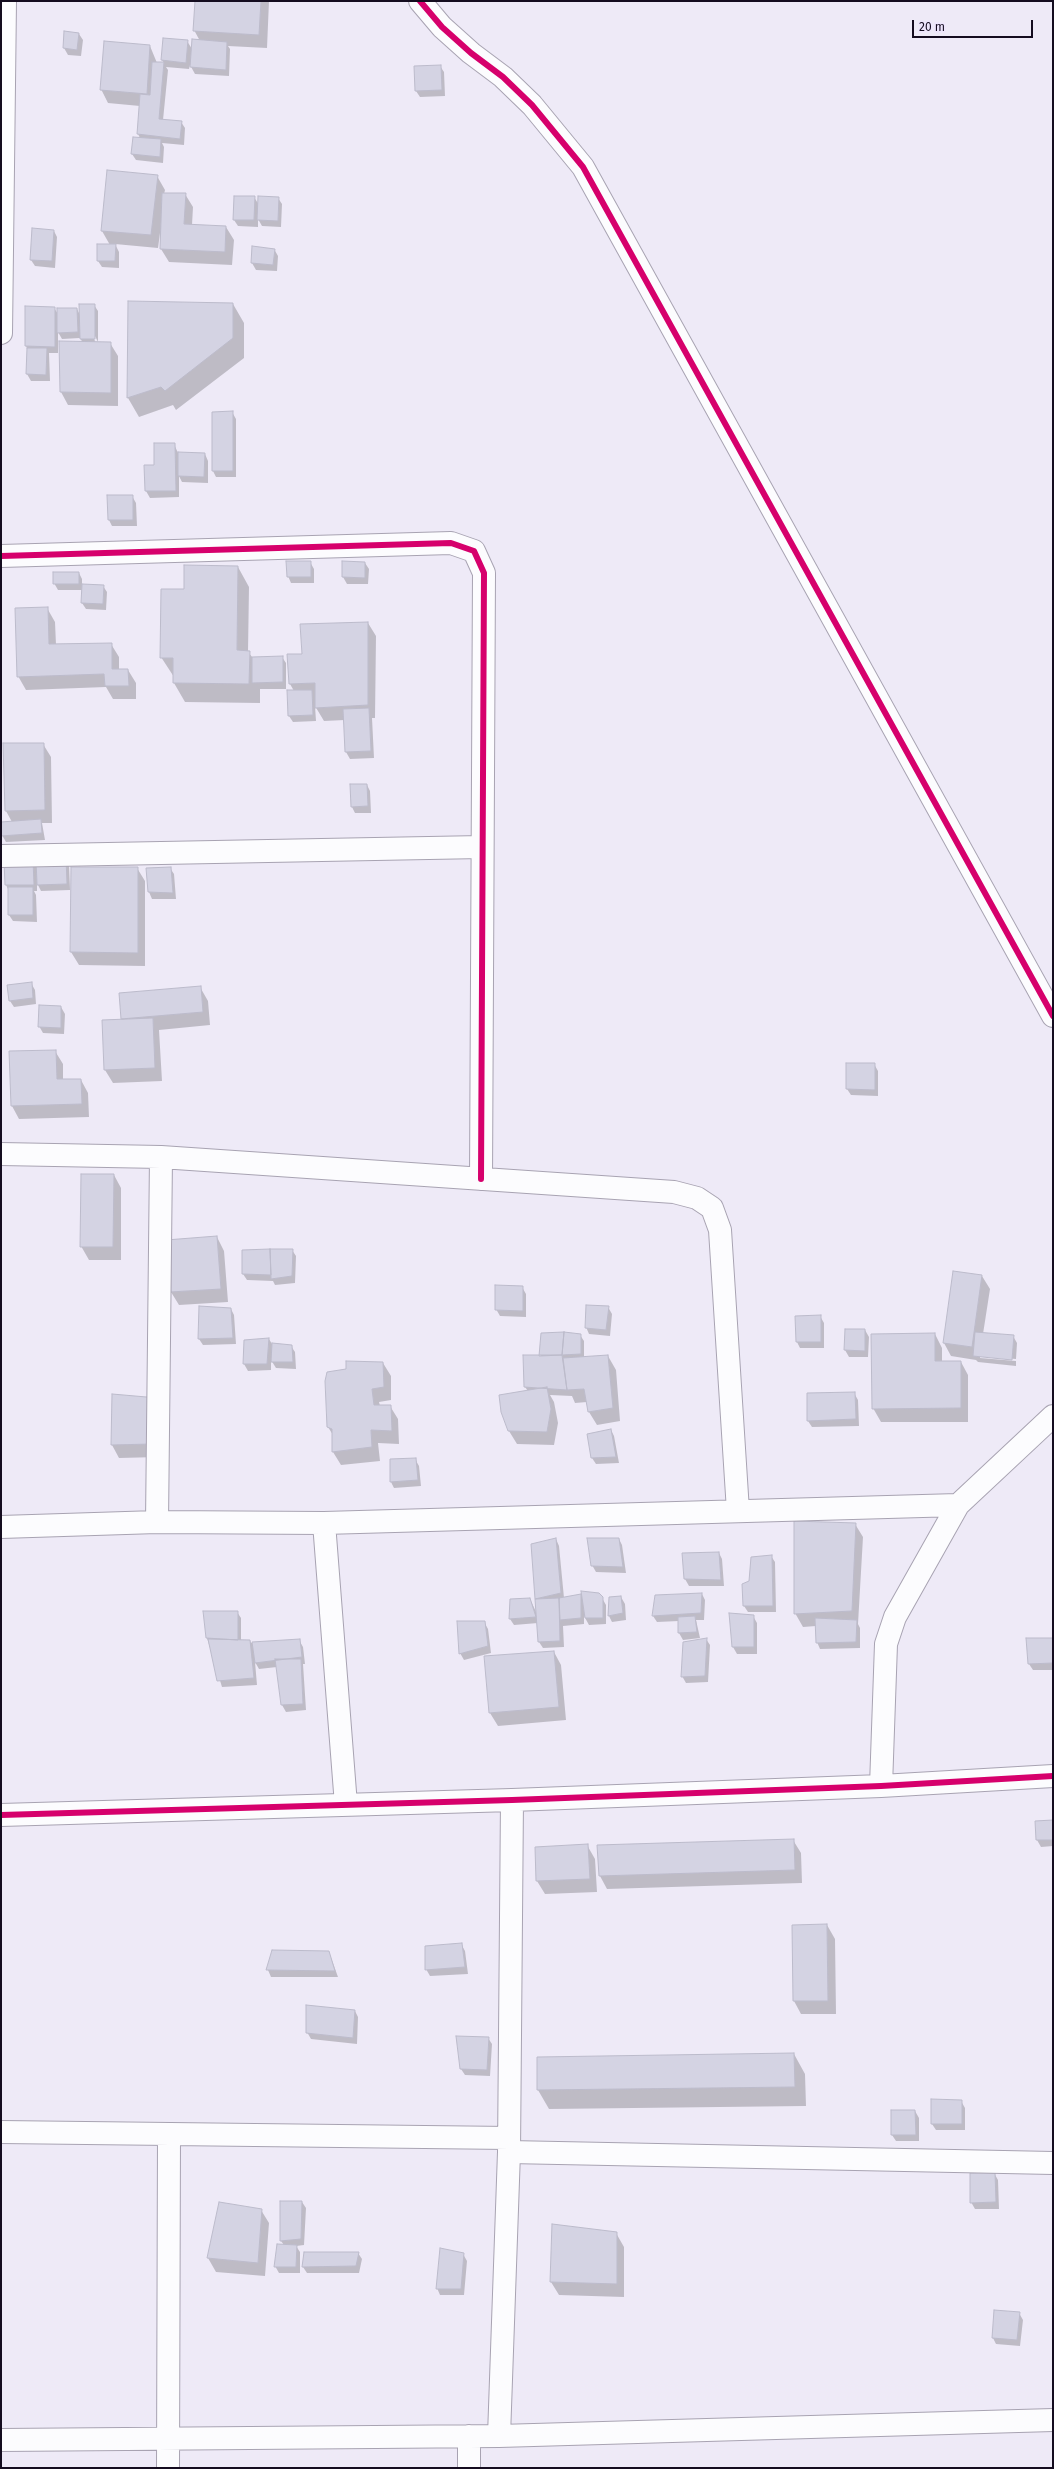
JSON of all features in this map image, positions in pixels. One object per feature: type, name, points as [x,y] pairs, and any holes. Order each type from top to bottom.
[{"type":"street","points":[[420,1],[442,27],[471,53],[503,77],[532,105],[583,167],[1053,1016]]},
{"type":"street","points":[[1,333],[3,3]]},
{"type":"street","points":[[1,556],[451,543],[474,551],[484,573],[481,1179]]},
{"type":"street","points":[[1,856],[482,848]]},
{"type":"street","points":[[1,1154],[161,1157],[674,1192],[697,1198],[712,1208],[720,1230],[738,1511]]},
{"type":"street","points":[[157,1522],[161,1157]]},
{"type":"street","points":[[881,1786],[886,1644],[890,1629],[958,1505],[1053,1416]]},
{"type":"street","points":[[1,1527],[157,1522],[324,1523],[958,1505]]},
{"type":"street","points":[[324,1523],[346,1805]]},
{"type":"street","points":[[1,1815],[512,1800],[881,1786],[1053,1776]]},
{"type":"street","points":[[499,2436],[509,2145],[512,1800]]},
{"type":"street","points":[[1,2132],[170,2134],[1053,2163]]},
{"type":"street","points":[[168,2468],[170,2134]]},
{"type":"street","points":[[1,2440],[499,2436],[1053,2420]]},
{"type":"street","points":[[469,2436],[469,2468]]},
{"type":"building","points":[[195,1],[261,1],[259,35],[193,31]]},
{"type":"building","points":[[64,31],[79,33],[77,50],[63,48]]},
{"type":"building","points":[[163,38],[188,40],[186,63],[161,60]]},
{"type":"building","points":[[192,39],[227,42],[226,70],[190,67]]},
{"type":"building","points":[[104,41],[150,45],[147,94],[100,90]]},
{"type":"building","points":[[152,62],[164,62],[159,119],[182,121],[180,139],[137,134],[140,94],[150,95]]},
{"type":"building","points":[[441,65],[442,90],[415,91],[414,66]]},
{"type":"building","points":[[133,137],[161,139],[160,157],[131,154]]},
{"type":"building","points":[[107,170],[158,175],[151,235],[101,231]]},
{"type":"building","points":[[162,193],[186,193],[184,224],[226,226],[225,252],[160,249]]},
{"type":"building","points":[[234,196],[255,196],[254,220],[233,220]]},
{"type":"building","points":[[258,196],[279,197],[278,221],[257,220]]},
{"type":"building","points":[[32,228],[54,230],[52,261],[30,260]]},
{"type":"building","points":[[97,244],[116,244],[115,261],[97,261]]},
{"type":"building","points":[[252,246],[275,249],[273,265],[251,263]]},
{"type":"building","points":[[128,301],[233,303],[233,338],[165,391],[161,387],[127,398]]},
{"type":"building","points":[[79,304],[95,304],[95,339],[80,339]]},
{"type":"building","points":[[25,306],[55,307],[55,347],[25,346]]},
{"type":"building","points":[[57,308],[77,308],[78,332],[57,333]]},
{"type":"building","points":[[59,341],[111,342],[111,393],[60,392]]},
{"type":"building","points":[[27,348],[47,348],[46,375],[26,374]]},
{"type":"building","points":[[233,411],[233,471],[212,471],[212,412]]},
{"type":"building","points":[[154,443],[175,443],[176,491],[145,491],[144,465],[154,465]]},
{"type":"building","points":[[178,452],[205,453],[204,477],[178,476]]},
{"type":"building","points":[[107,495],[133,495],[133,520],[108,520]]},
{"type":"building","points":[[286,561],[311,561],[311,577],[287,577]]},
{"type":"building","points":[[342,561],[365,562],[365,578],[342,577]]},
{"type":"building","points":[[184,565],[238,566],[237,650],[250,651],[249,684],[173,683],[173,658],[160,658],[161,589],[184,589]]},
{"type":"building","points":[[53,572],[79,572],[79,584],[53,584]]},
{"type":"building","points":[[82,584],[104,585],[103,604],[81,603]]},
{"type":"building","points":[[48,607],[49,644],[112,643],[112,669],[128,669],[129,686],[105,686],[104,674],[17,677],[15,608]]},
{"type":"building","points":[[368,622],[368,705],[315,708],[315,683],[289,684],[287,654],[302,654],[300,624]]},
{"type":"building","points":[[283,656],[283,682],[252,683],[252,657]]},
{"type":"building","points":[[287,690],[312,690],[313,715],[288,716]]},
{"type":"building","points":[[369,708],[371,751],[345,752],[343,709]]},
{"type":"building","points":[[3,743],[44,743],[45,810],[5,811]]},
{"type":"building","points":[[350,784],[367,784],[368,806],[351,807]]},
{"type":"building","points":[[41,819],[42,833],[1,836],[1,822]]},
{"type":"building","points":[[66,857],[67,884],[37,885],[36,858]]},
{"type":"building","points":[[33,859],[34,885],[5,885],[4,861]]},
{"type":"building","points":[[71,867],[138,867],[138,953],[70,952]]},
{"type":"building","points":[[171,867],[173,893],[148,892],[146,868]]},
{"type":"building","points":[[8,887],[33,887],[33,915],[8,915]]},
{"type":"building","points":[[32,982],[33,998],[9,1001],[7,985]]},
{"type":"building","points":[[201,986],[203,1012],[121,1019],[119,993]]},
{"type":"building","points":[[39,1005],[61,1006],[61,1028],[38,1027]]},
{"type":"building","points":[[153,1018],[155,1068],[104,1070],[102,1020]]},
{"type":"building","points":[[56,1050],[57,1079],[81,1079],[82,1104],[11,1106],[9,1051]]},
{"type":"building","points":[[846,1063],[875,1063],[875,1090],[846,1089]]},
{"type":"building","points":[[81,1174],[114,1174],[113,1247],[80,1247]]},
{"type":"building","points":[[217,1236],[221,1289],[170,1292],[166,1240]]},
{"type":"building","points":[[270,1249],[293,1249],[292,1276],[271,1279]]},
{"type":"building","points":[[270,1249],[271,1275],[242,1274],[242,1250]]},
{"type":"building","points":[[953,1271],[982,1275],[972,1347],[943,1343]]},
{"type":"building","points":[[495,1285],[523,1286],[523,1311],[495,1310]]},
{"type":"building","points":[[586,1305],[609,1306],[606,1330],[585,1328]]},
{"type":"building","points":[[199,1306],[231,1308],[233,1338],[198,1339]]},
{"type":"building","points":[[821,1315],[821,1342],[796,1342],[795,1316]]},
{"type":"building","points":[[845,1329],[865,1329],[865,1351],[844,1350]]},
{"type":"building","points":[[564,1332],[562,1355],[539,1356],[541,1333]]},
{"type":"building","points":[[564,1332],[581,1334],[581,1354],[562,1355]]},
{"type":"building","points":[[975,1332],[1014,1335],[1012,1360],[973,1356]]},
{"type":"building","points":[[935,1333],[935,1361],[961,1361],[961,1408],[872,1409],[871,1334]]},
{"type":"building","points":[[269,1338],[267,1364],[243,1364],[244,1340]]},
{"type":"building","points":[[272,1343],[292,1345],[293,1362],[271,1362]]},
{"type":"building","points":[[523,1355],[562,1355],[567,1390],[524,1387]]},
{"type":"building","points":[[608,1355],[613,1408],[588,1412],[584,1389],[567,1390],[563,1358]]},
{"type":"building","points":[[346,1361],[383,1362],[384,1387],[372,1389],[374,1405],[391,1405],[392,1431],[371,1430],[372,1447],[332,1452],[332,1429],[327,1427],[325,1381],[327,1372],[346,1369]]},
{"type":"building","points":[[547,1387],[551,1409],[547,1432],[508,1431],[501,1412],[499,1395]]},
{"type":"building","points":[[855,1392],[856,1419],[807,1421],[807,1393]]},
{"type":"building","points":[[112,1394],[158,1398],[152,1444],[111,1445]]},
{"type":"building","points":[[611,1429],[616,1457],[591,1458],[587,1434]]},
{"type":"building","points":[[416,1458],[418,1480],[390,1482],[390,1459]]},
{"type":"building","points":[[794,1521],[856,1523],[852,1611],[794,1614]]},
{"type":"building","points":[[556,1538],[561,1593],[535,1599],[531,1544]]},
{"type":"building","points":[[587,1538],[619,1538],[623,1567],[591,1566]]},
{"type":"building","points":[[719,1552],[721,1580],[684,1579],[682,1553]]},
{"type":"building","points":[[772,1555],[773,1606],[743,1606],[742,1584],[749,1581],[751,1557]]},
{"type":"building","points":[[581,1591],[599,1593],[603,1597],[603,1618],[585,1618]]},
{"type":"building","points":[[702,1593],[701,1613],[652,1616],[655,1595]]},
{"type":"building","points":[[581,1594],[581,1618],[560,1620],[559,1598]]},
{"type":"building","points":[[621,1596],[623,1613],[608,1616],[609,1597]]},
{"type":"building","points":[[530,1598],[536,1617],[509,1619],[510,1599]]},
{"type":"building","points":[[559,1598],[560,1641],[538,1642],[535,1599]]},
{"type":"building","points":[[203,1611],[238,1611],[238,1640],[206,1638]]},
{"type":"building","points":[[729,1613],[754,1615],[754,1647],[732,1647]]},
{"type":"building","points":[[695,1616],[697,1632],[678,1633],[678,1617]]},
{"type":"building","points":[[815,1618],[857,1620],[856,1642],[816,1643]]},
{"type":"building","points":[[457,1621],[485,1621],[488,1646],[459,1654]]},
{"type":"building","points":[[707,1638],[705,1676],[681,1677],[683,1642]]},
{"type":"building","points":[[1026,1638],[1053,1638],[1053,1663],[1028,1664]]},
{"type":"building","points":[[208,1639],[250,1640],[254,1678],[217,1681]]},
{"type":"building","points":[[300,1639],[302,1657],[255,1663],[252,1642]]},
{"type":"building","points":[[554,1651],[559,1707],[489,1713],[484,1656]]},
{"type":"building","points":[[275,1659],[301,1659],[303,1704],[281,1705]]},
{"type":"building","points":[[1053,1820],[1053,1840],[1036,1840],[1035,1821]]},
{"type":"building","points":[[794,1839],[795,1870],[599,1876],[597,1845]]},
{"type":"building","points":[[588,1844],[590,1879],[536,1881],[535,1847]]},
{"type":"building","points":[[827,1924],[828,2001],[793,2001],[792,1925]]},
{"type":"building","points":[[462,1943],[465,1967],[425,1970],[425,1946]]},
{"type":"building","points":[[272,1950],[329,1951],[335,1971],[266,1970]]},
{"type":"building","points":[[306,2005],[355,2010],[353,2038],[306,2033]]},
{"type":"building","points":[[456,2036],[489,2037],[487,2070],[460,2069]]},
{"type":"building","points":[[794,2053],[795,2087],[537,2090],[537,2057]]},
{"type":"building","points":[[931,2099],[962,2100],[962,2124],[931,2124]]},
{"type":"building","points":[[891,2110],[915,2110],[916,2135],[891,2135]]},
{"type":"building","points":[[995,2172],[996,2202],[970,2203],[970,2173]]},
{"type":"building","points":[[280,2201],[302,2201],[301,2239],[280,2241]]},
{"type":"building","points":[[219,2202],[262,2209],[258,2263],[207,2258]]},
{"type":"building","points":[[552,2224],[617,2232],[617,2284],[550,2282]]},
{"type":"building","points":[[277,2244],[297,2245],[296,2267],[274,2267]]},
{"type":"building","points":[[440,2248],[464,2253],[461,2289],[436,2289]]},
{"type":"building","points":[[304,2252],[359,2252],[356,2266],[302,2267]]},
{"type":"building","points":[[994,2310],[1020,2312],[1017,2340],[992,2338]]},
{"type":"cycle path","points":[[420,1],[442,27],[471,53],[503,77],[532,105],[583,167],[1053,1016]]},
{"type":"cycle path","points":[[1,556],[451,543],[474,551],[484,573],[481,1179]]},
{"type":"cycle path","points":[[1,1815],[512,1800],[881,1786],[1053,1776]]}]
